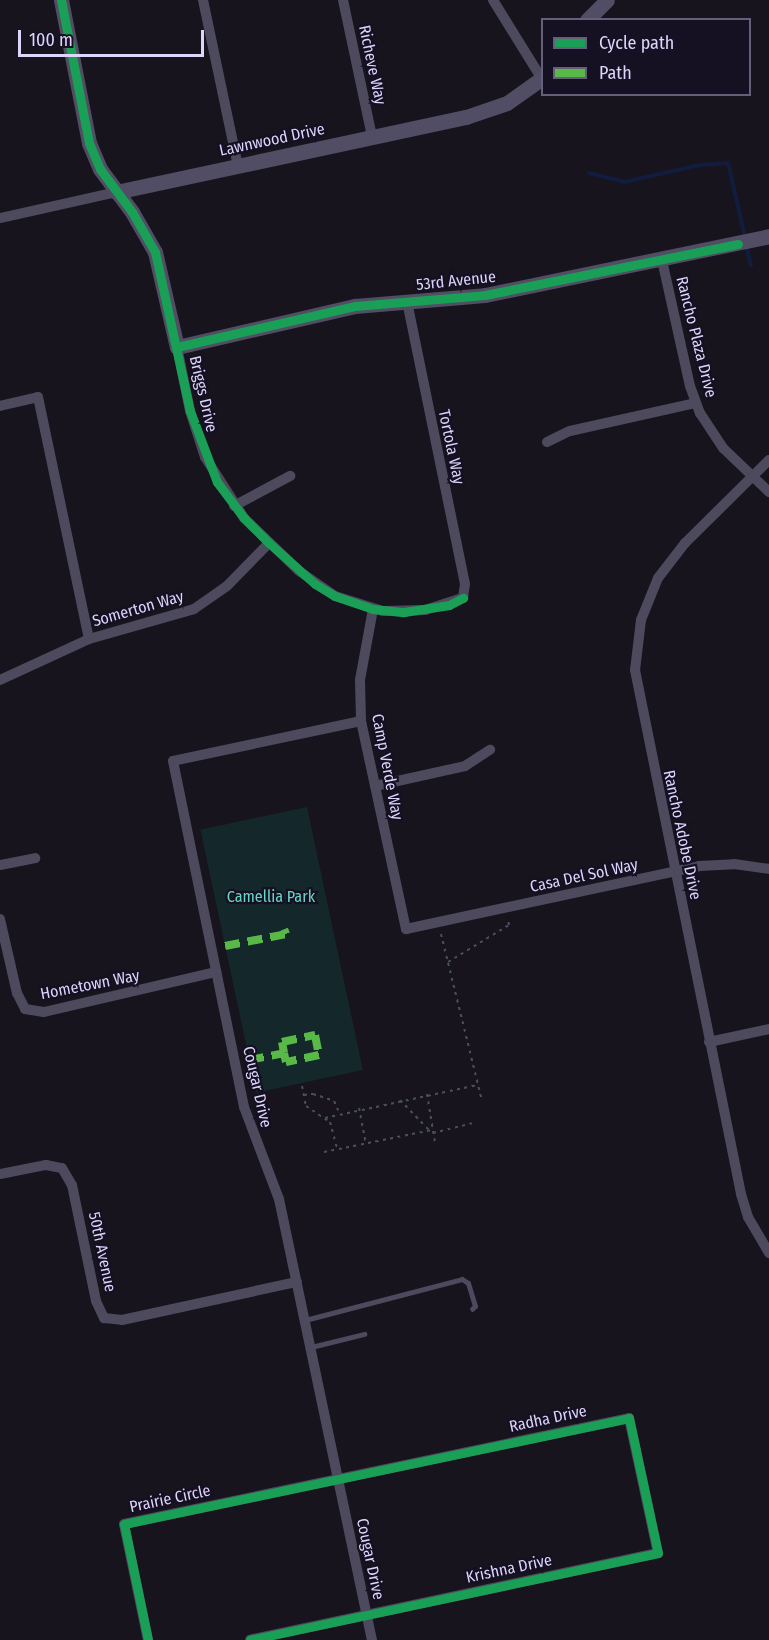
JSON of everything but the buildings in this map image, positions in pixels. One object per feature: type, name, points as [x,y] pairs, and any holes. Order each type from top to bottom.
[{"type":"street","name":"Briggs Drive","points":[[61,0],[84,129],[97,163],[132,212],[155,252],[197,438],[218,483],[234,506],[269,543],[315,584],[335,596],[373,609],[425,610],[463,598]]},
{"type":"street","points":[[203,0],[238,166]]},
{"type":"street","name":"Richeve Way","points":[[343,0],[372,136]]},
{"type":"street","points":[[493,0],[541,76]]},
{"type":"street","points":[[589,18],[607,0]]},
{"type":"street","name":"Lawnwood Drive","points":[[0,218],[480,114],[519,96],[541,79]]},
{"type":"street","name":"53rd Avenue","points":[[177,347],[354,306],[485,295],[769,236]]},
{"type":"street","name":"Rancho Plaza Drive","points":[[662,260],[695,403],[716,440],[769,492]]},
{"type":"street","name":"Tortola Way","points":[[407,302],[465,584],[463,598]]},
{"type":"street","points":[[0,406],[38,397],[89,639]]},
{"type":"street","points":[[547,442],[570,430],[695,403]]},
{"type":"street","name":"Rancho Adobe Drive","points":[[769,460],[750,474],[672,557],[647,601],[636,644],[637,694],[741,1194],[748,1217],[769,1253]]},
{"type":"street","points":[[234,506],[290,476]]},
{"type":"street","name":"Somerton Way","points":[[0,680],[89,639],[194,609],[227,586],[269,543]]},
{"type":"street","name":"Camp Verde Way","points":[[373,609],[360,680],[362,721],[406,929]]},
{"type":"street","name":"Cougar Drive","points":[[362,721],[173,761],[248,1121],[279,1199],[372,1640]]},
{"type":"street","points":[[375,786],[465,766],[490,750]]},
{"type":"street","points":[[0,865],[35,858]]},
{"type":"street","name":"Casa Del Sol Way","points":[[406,929],[714,864],[769,869]]},
{"type":"street","name":"Hometown Way","points":[[0,919],[17,993],[25,1009],[44,1012],[216,972]]},
{"type":"street","points":[[709,1042],[769,1029]]},
{"type":"street","name":"50th Avenue","points":[[0,1174],[46,1165],[62,1168],[72,1185],[96,1301],[104,1318],[122,1320],[297,1282]]},
{"type":"street","name":"Radha Drive","points":[[338,1479],[629,1418],[658,1553]]},
{"type":"street","name":"Prairie Circle","points":[[148,1640],[124,1524],[338,1479]]},
{"type":"street","name":"Krishna Drive","points":[[367,1615],[658,1553]]},
{"type":"street","points":[[250,1640],[367,1615]]},
{"type":"lane","points":[[305,1320],[462,1279],[468,1283],[475,1306],[472,1309]]},
{"type":"lane","points":[[311,1347],[364,1334]]},
{"type":"path","points":[[448,962],[509,925],[508,919]]},
{"type":"path","points":[[441,934],[481,1097]]},
{"type":"path","points":[[326,1118],[339,1112],[478,1084]]},
{"type":"path","points":[[302,1086],[306,1106],[326,1118],[337,1149]]},
{"type":"path","points":[[303,1096],[313,1094],[334,1101],[339,1112]]},
{"type":"path","points":[[427,1094],[431,1131],[435,1143]]},
{"type":"path","points":[[400,1100],[431,1131]]},
{"type":"path","points":[[359,1108],[366,1143]]},
{"type":"path","points":[[324,1152],[477,1122]]},
{"type":"green space","name":"Camellia Park","points":[[307,807],[363,1070],[256,1093],[200,830]]},
{"type":"waterway","points":[[589,173],[624,182],[700,165],[728,163],[745,237]]},
{"type":"waterway","points":[[746,244],[751,265]]},
{"type":"marked path","points":[[225,946],[286,934],[284,929]]},
{"type":"marked path","points":[[249,1060],[284,1053],[282,1042],[315,1035],[319,1055],[286,1062],[284,1053]]},
{"type":"cycle path","points":[[61,0],[89,143],[100,169],[132,212],[155,252],[190,411],[217,482],[244,518],[269,543],[315,584],[335,596],[373,609],[404,612],[449,605],[463,598]]},
{"type":"cycle path","points":[[177,347],[355,306],[485,295],[738,244]]},
{"type":"cycle path","points":[[148,1640],[124,1524],[629,1418],[658,1553],[250,1640]]}]
